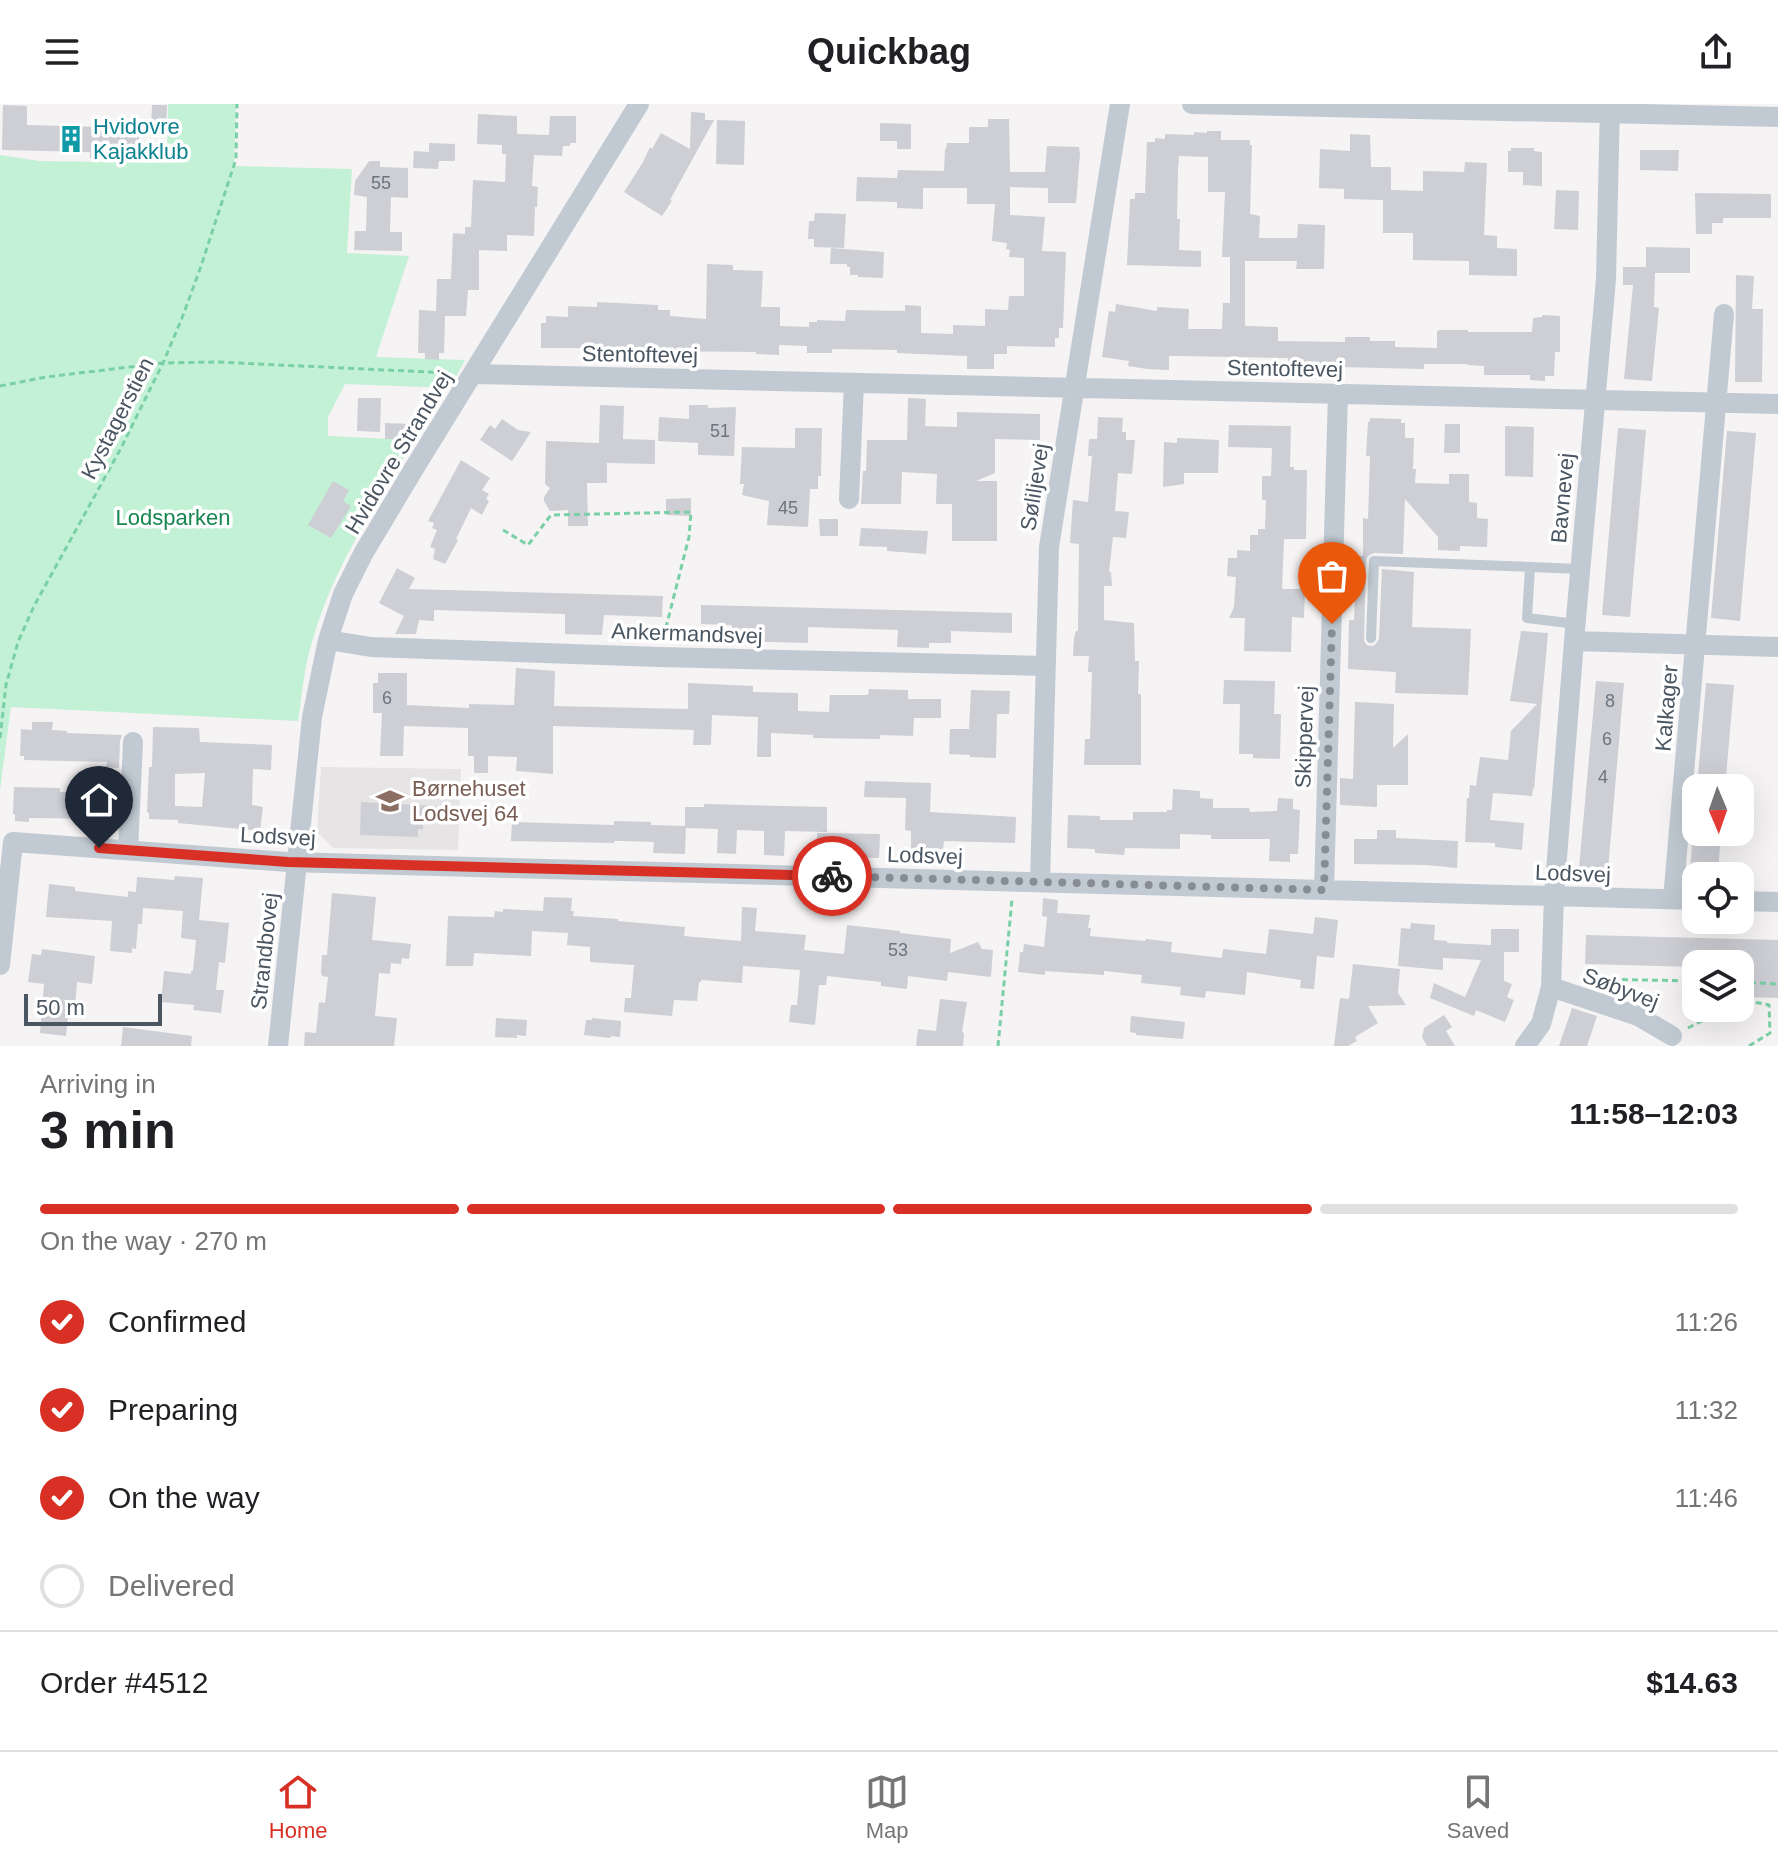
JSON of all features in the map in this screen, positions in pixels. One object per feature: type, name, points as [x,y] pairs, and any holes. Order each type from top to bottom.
[{"type":"street","name":"Hvidovre Strandvej","points":[[298,862],[312,717],[328,640],[343,594],[415,467],[639,104]]},
{"type":"street","name":"Søliljevej","points":[[1040,882],[1049,547],[1120,104]]},
{"type":"street","points":[[1192,104],[1610,109],[1778,117]]},
{"type":"street","name":"Bavnevej","points":[[1554,896],[1606,279],[1610,109]]},
{"type":"street","points":[[1716,403],[1724,314]]},
{"type":"street","name":"Stentoftevej","points":[[473,374],[1778,404]]},
{"type":"street","points":[[849,499],[854,383]]},
{"type":"street","name":"Skippervej","points":[[1324,890],[1338,393]]},
{"type":"street","name":"Kalkager","points":[[1673,899],[1716,403]]},
{"type":"street","name":"Kalkager","points":[[1575,633],[1695,644],[1778,647]]},
{"type":"street","name":"Ankermandsvej","points":[[328,640],[371,647],[1046,666]]},
{"type":"street","points":[[128,850],[133,742]]},
{"type":"street","name":"Lodsvej","points":[[0,965],[13,842],[298,862],[1682,899]]},
{"type":"street","name":"Strandbovej","points":[[278,1046],[298,862]]},
{"type":"street","name":"Søbyvej","points":[[1525,1046],[1541,1024],[1551,987],[1554,896]]},
{"type":"street","points":[[1754,901],[1778,902]]},
{"type":"street","name":"Søbyvej","points":[[1551,987],[1638,1016],[1672,1036]]},
{"type":"lane","points":[[1371,638],[1374,561],[1580,569]]},
{"type":"lane","points":[[1530,567],[1527,618],[1575,633]]},
{"type":"path","name":"Kystagerstien","points":[[0,738],[2,706],[11,663],[34,606],[120,450],[163,363],[200,269],[236,159],[237,104]]},
{"type":"path","points":[[0,386],[46,377],[163,363],[217,362],[473,374]]},
{"type":"path","points":[[503,530],[528,545],[551,515],[691,512],[689,537],[659,657]]},
{"type":"path","points":[[998,1046],[1014,881]]},
{"type":"path","points":[[1588,979],[1682,981]]},
{"type":"path","points":[[1754,983],[1778,984]]},
{"type":"path","points":[[1749,1046],[1770,1033],[1769,1005],[1754,1003]]},
{"type":"path","points":[[1672,1036],[1700,1022]]},
{"type":"shaded area","name":"Børnehuset Lodsvej 64","points":[[321,767],[461,769],[458,850],[333,848],[317,832]]},
{"type":"green space","name":"Lodsparken","points":[[168,104],[236,104],[234,166],[352,169],[347,253],[409,256],[376,357],[465,360],[450,388],[345,384],[328,417],[328,436],[414,440],[356,538],[331,589],[309,652],[298,721],[11,707],[0,790],[0,155],[39,161],[167,163]]},
{"type":"building","name":"Hvidovre Kajakklub","points":[[3,105],[27,106],[27,125],[139,128],[139,153],[113,152],[112,159],[90,158],[90,152],[2,150]]},
{"type":"building","points":[[152,105],[167,105],[166,129],[151,128]]},
{"type":"building","points":[[691,112],[705,113],[705,120],[714,120],[662,216],[624,192],[661,133],[690,149]]},
{"type":"building","points":[[478,114],[517,116],[517,134],[549,135],[550,116],[576,116],[576,143],[563,146],[562,156],[534,155],[532,186],[538,187],[534,236],[507,235],[507,251],[479,250],[479,290],[468,290],[466,316],[445,316],[444,353],[439,353],[439,360],[425,359],[425,353],[418,353],[419,310],[436,311],[437,279],[451,279],[453,233],[465,234],[465,227],[471,227],[473,180],[505,182],[506,154],[502,154],[502,145],[477,144]]},
{"type":"building","points":[[988,119],[1009,119],[1010,172],[1045,172],[1047,146],[1079,147],[1076,203],[1048,203],[1048,188],[1010,187],[1010,215],[1045,217],[1042,251],[1066,252],[1063,328],[1059,328],[1055,347],[1007,346],[1007,354],[994,354],[994,369],[967,369],[967,356],[897,353],[897,350],[832,349],[832,353],[807,353],[807,346],[779,345],[779,355],[652,351],[652,348],[541,348],[541,323],[546,323],[546,316],[568,317],[568,306],[597,307],[597,302],[658,305],[658,310],[670,310],[670,316],[706,319],[707,264],[733,265],[733,270],[763,271],[761,307],[780,307],[780,326],[809,327],[809,322],[817,320],[845,321],[846,310],[905,311],[905,305],[921,306],[921,333],[953,334],[953,325],[985,326],[985,309],[1008,310],[1009,296],[1024,296],[1024,258],[1009,257],[1007,243],[992,241],[995,204],[967,204],[967,188],[923,188],[923,209],[897,208],[897,202],[856,201],[857,177],[897,178],[898,170],[944,171],[947,143],[969,143],[969,127],[988,127]]},
{"type":"building","points":[[717,120],[745,121],[744,165],[716,164]]},
{"type":"building","points":[[880,123],[911,124],[911,149],[897,149],[897,141],[880,141]]},
{"type":"building","points":[[1221,131],[1221,140],[1250,140],[1250,214],[1260,216],[1259,238],[1297,238],[1298,224],[1325,225],[1324,269],[1296,269],[1297,261],[1245,261],[1245,326],[1278,327],[1278,341],[1345,342],[1345,337],[1370,337],[1370,341],[1395,341],[1395,347],[1437,348],[1437,331],[1440,330],[1532,332],[1533,318],[1560,316],[1560,352],[1555,352],[1554,376],[1545,376],[1545,381],[1530,380],[1530,375],[1484,375],[1484,366],[1468,364],[1424,364],[1424,369],[1296,366],[1288,364],[1288,358],[1181,356],[1169,356],[1169,370],[1128,366],[1129,361],[1102,357],[1109,311],[1115,312],[1116,304],[1157,311],[1157,307],[1189,309],[1188,329],[1222,329],[1223,303],[1230,303],[1230,257],[1222,257],[1225,192],[1208,192],[1208,157],[1179,156],[1178,170],[1179,250],[1201,251],[1201,267],[1127,265],[1130,199],[1135,199],[1135,193],[1145,193],[1147,142],[1155,142],[1155,138],[1165,139],[1165,134],[1194,135],[1194,132]]},
{"type":"building","points":[[1350,134],[1370,135],[1371,167],[1391,167],[1391,190],[1423,191],[1423,171],[1464,172],[1465,162],[1487,163],[1484,235],[1497,236],[1497,248],[1517,249],[1517,276],[1469,275],[1469,261],[1413,260],[1413,233],[1383,233],[1383,200],[1344,199],[1344,189],[1319,188],[1320,149],[1350,151]]},
{"type":"building","points":[[429,143],[455,144],[455,161],[439,161],[438,169],[413,168],[414,151],[429,152]]},
{"type":"building","points":[[1511,148],[1534,148],[1534,151],[1542,152],[1542,186],[1523,185],[1523,172],[1508,172],[1508,151]]},
{"type":"building","points":[[1640,150],[1679,150],[1678,171],[1640,170]]},
{"type":"building","points":[[369,161],[380,161],[380,167],[408,168],[408,198],[391,197],[390,232],[402,232],[402,251],[354,250],[355,231],[366,231],[367,197],[354,195],[355,181]]},
{"type":"building","points":[[1556,190],[1579,191],[1578,230],[1554,229]]},
{"type":"building","points":[[1695,193],[1771,194],[1771,218],[1723,218],[1723,223],[1712,223],[1712,234],[1696,234]]},
{"type":"building","points":[[815,213],[846,214],[844,248],[814,247],[814,239],[808,239],[809,221],[814,221]]},
{"type":"building","points":[[1646,247],[1690,248],[1690,273],[1655,273],[1654,307],[1659,308],[1652,381],[1624,379],[1633,285],[1623,285],[1623,267],[1646,267]]},
{"type":"building","points":[[831,248],[884,252],[883,278],[850,275],[847,264],[830,264]]},
{"type":"building","points":[[1736,275],[1754,276],[1752,309],[1763,309],[1762,382],[1735,382]]},
{"type":"building","points":[[358,398],[381,398],[380,432],[357,431]]},
{"type":"building","points":[[908,398],[926,399],[925,426],[957,427],[957,412],[1040,414],[1040,440],[995,439],[995,473],[976,481],[997,481],[997,541],[952,541],[952,504],[936,504],[937,474],[902,472],[901,504],[861,504],[867,440],[907,440]]},
{"type":"building","points":[[600,405],[624,406],[623,439],[655,440],[655,464],[607,463],[607,483],[587,483],[588,526],[568,526],[568,510],[550,511],[544,501],[550,488],[545,484],[546,441],[599,443]]},
{"type":"building","points":[[689,405],[736,407],[734,456],[698,455],[698,443],[658,441],[659,417],[689,419]]},
{"type":"building","points":[[1098,417],[1123,418],[1122,432],[1126,432],[1126,440],[1135,440],[1132,474],[1118,473],[1115,511],[1129,512],[1126,538],[1113,537],[1109,572],[1112,586],[1104,586],[1104,620],[1134,623],[1135,661],[1139,661],[1138,694],[1141,694],[1141,765],[1084,765],[1085,739],[1090,739],[1092,672],[1088,672],[1089,656],[1073,656],[1074,638],[1078,631],[1079,544],[1070,543],[1073,500],[1088,502],[1092,456],[1088,456],[1089,439],[1097,439]]},
{"type":"building","points":[[1370,418],[1401,419],[1401,423],[1405,423],[1405,438],[1414,438],[1415,483],[1449,484],[1449,474],[1469,474],[1469,502],[1477,503],[1477,518],[1488,519],[1487,547],[1460,546],[1460,551],[1438,550],[1438,537],[1405,499],[1403,554],[1374,553],[1366,560],[1364,641],[1371,646],[1379,639],[1382,569],[1414,572],[1412,627],[1471,629],[1468,695],[1395,693],[1396,672],[1348,669],[1349,620],[1354,620],[1357,556],[1363,556],[1363,518],[1368,519],[1370,456],[1366,456]]},
{"type":"building","points":[[502,419],[518,430],[531,432],[512,461],[480,440],[490,425],[495,429]]},
{"type":"building","points":[[385,423],[412,424],[412,439],[385,439]]},
{"type":"building","points":[[1445,424],[1460,424],[1460,453],[1444,453]]},
{"type":"building","points":[[1229,425],[1291,426],[1290,467],[1307,470],[1306,539],[1284,539],[1282,589],[1305,589],[1304,618],[1292,617],[1291,652],[1244,651],[1245,618],[1229,618],[1234,607],[1236,577],[1227,576],[1228,558],[1237,558],[1237,550],[1250,551],[1250,535],[1258,535],[1258,529],[1265,529],[1266,500],[1262,500],[1262,476],[1271,476],[1272,448],[1228,447]]},
{"type":"building","points":[[1505,426],[1534,427],[1533,477],[1505,476]]},
{"type":"building","points":[[795,428],[822,428],[821,476],[818,476],[818,489],[810,489],[808,527],[767,525],[769,501],[742,495],[742,447],[795,448]]},
{"type":"building","points":[[1618,428],[1646,430],[1630,617],[1602,615]]},
{"type":"building","points":[[1727,431],[1756,433],[1740,621],[1711,618]]},
{"type":"building","points":[[1177,438],[1219,440],[1218,473],[1184,473],[1184,484],[1163,487],[1164,442],[1177,443]]},
{"type":"building","points":[[461,460],[490,478],[482,490],[489,494],[486,499],[489,501],[482,515],[471,508],[445,564],[433,559],[435,549],[430,547],[437,530],[432,528],[434,523],[428,521]]},
{"type":"building","points":[[333,481],[349,490],[343,501],[351,506],[331,538],[308,525]]},
{"type":"building","points":[[691,498],[691,516],[666,515],[666,499]]},
{"type":"building","points":[[819,519],[838,519],[838,536],[820,536]]},
{"type":"building","points":[[861,528],[928,531],[926,554],[859,546]]},
{"type":"building","points":[[397,568],[415,578],[409,589],[663,596],[662,617],[604,615],[602,635],[565,634],[565,614],[434,610],[434,621],[419,620],[416,634],[395,634],[404,616],[379,603]]},
{"type":"building","points":[[701,605],[1012,613],[1012,633],[951,631],[951,643],[929,643],[929,648],[897,647],[898,630],[808,627],[808,643],[731,641],[732,625],[701,624]]},
{"type":"building","points":[[1521,631],[1548,633],[1534,789],[1532,796],[1493,793],[1490,820],[1524,823],[1522,850],[1495,847],[1495,843],[1465,842],[1467,798],[1470,785],[1476,786],[1480,757],[1508,760],[1511,731],[1537,704],[1510,701]]},
{"type":"building","points":[[516,668],[555,671],[554,706],[688,709],[688,683],[753,686],[753,692],[798,693],[798,711],[829,712],[830,695],[868,695],[869,689],[908,690],[908,699],[941,699],[941,718],[914,718],[913,736],[880,735],[880,739],[813,738],[813,735],[771,733],[771,757],[757,757],[758,717],[712,715],[711,745],[693,745],[694,730],[553,726],[553,774],[516,771],[517,757],[488,756],[488,773],[474,773],[474,756],[468,756],[468,728],[404,726],[403,756],[380,756],[382,713],[373,713],[373,683],[378,683],[378,673],[407,673],[407,705],[469,708],[469,704],[514,705]]},
{"type":"building","points":[[1224,680],[1275,681],[1274,714],[1281,714],[1280,759],[1239,754],[1240,704],[1223,704]]},
{"type":"building","points":[[1596,681],[1624,683],[1608,870],[1579,868]]},
{"type":"building","points":[[1706,683],[1734,685],[1726,774],[1698,774]]},
{"type":"building","points":[[971,690],[1010,691],[1009,714],[997,714],[996,758],[949,754],[950,729],[969,729]]},
{"type":"building","points":[[1355,702],[1394,704],[1393,748],[1408,734],[1408,785],[1377,785],[1377,807],[1340,805],[1340,778],[1353,779]]},
{"type":"building","points":[[32,722],[53,722],[52,730],[67,733],[122,735],[119,768],[106,767],[107,762],[24,760],[24,756],[20,756],[21,729],[32,730]]},
{"type":"building","points":[[153,727],[199,728],[200,742],[272,745],[271,770],[253,769],[252,805],[263,807],[260,831],[149,819],[149,767],[152,767]],"holes":[[[205,773],[202,807],[175,806],[175,774]]]},
{"type":"building","points":[[865,781],[931,783],[930,812],[1016,817],[1015,843],[944,841],[943,849],[911,848],[911,831],[905,830],[906,798],[864,797]]},
{"type":"building","points":[[14,787],[118,793],[116,819],[29,818],[29,822],[15,821]]},
{"type":"building","points":[[1173,789],[1200,791],[1200,798],[1213,799],[1213,808],[1249,808],[1250,812],[1277,811],[1278,798],[1293,799],[1293,809],[1300,810],[1298,854],[1290,854],[1290,862],[1269,861],[1270,839],[1211,839],[1211,835],[1180,834],[1180,849],[1125,848],[1124,855],[1095,853],[1095,849],[1067,848],[1068,815],[1100,816],[1100,820],[1133,820],[1133,812],[1167,812],[1172,810]]},
{"type":"building","points":[[361,802],[437,806],[437,821],[423,822],[423,829],[418,829],[418,837],[360,835]]},
{"type":"building","points":[[704,804],[827,807],[827,832],[785,831],[784,856],[764,855],[764,831],[737,830],[736,854],[717,853],[718,829],[686,828],[685,854],[653,853],[654,842],[511,841],[512,822],[614,825],[614,821],[685,826],[685,807],[704,807]]},
{"type":"building","points":[[1377,830],[1396,830],[1396,838],[1458,841],[1457,868],[1354,864],[1354,839],[1377,839]]},
{"type":"building","points":[[817,833],[880,834],[879,858],[817,856]]},
{"type":"building","points":[[1692,846],[1720,846],[1719,862],[1691,862]]},
{"type":"building","points":[[175,876],[203,878],[199,920],[229,923],[225,963],[219,962],[216,990],[224,990],[221,1013],[193,1010],[194,1005],[161,1002],[164,971],[191,974],[193,971],[196,940],[181,938],[183,911],[143,908],[136,949],[132,948],[132,953],[110,951],[112,921],[46,917],[49,884],[75,887],[75,891],[128,897],[128,891],[136,892],[137,877],[174,880]]},
{"type":"building","points":[[332,893],[376,897],[372,940],[411,944],[409,959],[402,958],[401,964],[391,963],[390,974],[379,973],[375,1016],[397,1018],[394,1046],[304,1046],[305,1032],[316,1033],[319,1002],[325,1003],[328,977],[321,973],[322,955],[327,955]]},
{"type":"building","points":[[544,897],[572,898],[573,916],[685,927],[684,936],[741,941],[742,907],[757,908],[755,931],[806,935],[804,950],[844,954],[847,925],[951,939],[950,953],[978,942],[982,949],[993,950],[991,977],[948,972],[947,981],[908,976],[907,989],[881,986],[881,982],[827,976],[826,985],[819,985],[815,1025],[789,1022],[791,1005],[797,1005],[800,970],[743,966],[742,983],[701,980],[697,1001],[674,1000],[672,1016],[624,1012],[625,998],[631,998],[634,965],[590,962],[590,947],[567,945],[568,933],[532,931],[531,956],[474,953],[473,966],[446,966],[448,916],[494,917],[495,911],[503,912],[503,909],[543,911]]},
{"type":"building","points":[[1043,898],[1058,900],[1057,913],[1090,915],[1090,936],[1172,942],[1171,952],[1222,958],[1223,949],[1266,954],[1269,929],[1313,934],[1315,917],[1338,920],[1334,958],[1317,956],[1314,989],[1300,988],[1301,980],[1247,972],[1245,995],[1206,991],[1205,998],[1180,995],[1181,987],[1141,983],[1142,975],[1104,971],[1104,975],[1018,972],[1024,944],[1044,947],[1047,917],[1042,916]]},
{"type":"building","points":[[1411,923],[1435,925],[1434,940],[1447,943],[1491,945],[1491,929],[1519,929],[1519,952],[1504,952],[1504,981],[1512,984],[1507,997],[1514,1000],[1505,1022],[1476,1010],[1474,1016],[1430,998],[1434,983],[1465,997],[1481,960],[1443,958],[1443,970],[1398,966],[1401,928],[1410,929]]},
{"type":"building","points":[[1586,935],[1778,940],[1778,998],[1754,997],[1754,950],[1682,950],[1682,967],[1585,964]]},
{"type":"building","points":[[42,949],[95,956],[92,984],[77,982],[75,1007],[69,1006],[66,1036],[40,1033],[44,984],[28,982],[32,954],[41,955]]},
{"type":"building","points":[[1353,964],[1400,969],[1398,993],[1406,1005],[1368,1006],[1378,1023],[1355,1037],[1357,1041],[1348,1046],[1334,1046],[1340,998],[1349,999]]},
{"type":"building","points":[[940,999],[967,1002],[963,1046],[916,1046],[918,1029],[936,1031]]},
{"type":"building","points":[[1572,1008],[1597,1016],[1587,1046],[1559,1046]]},
{"type":"building","points":[[1444,1015],[1452,1027],[1446,1031],[1455,1046],[1427,1046],[1422,1037],[1424,1028]]},
{"type":"building","points":[[1131,1016],[1185,1022],[1183,1039],[1136,1035],[1130,1032]]},
{"type":"building","points":[[496,1018],[527,1020],[526,1036],[495,1037]]},
{"type":"building","points":[[586,1020],[621,1021],[620,1037],[584,1035]]},
{"type":"building","points":[[123,1027],[192,1036],[191,1046],[121,1046]]},
{"type":"way so far","points":[[832,876],[1324,890],[1332,624]]},
{"type":"place","name":"Hvidovre Kajakklub","points":[[71,139]]},
{"type":"place","name":"Børnehuset Lodsvej 64","points":[[390,801]]},
{"type":"route","points":[[99,848],[288,862],[832,876]]}]
